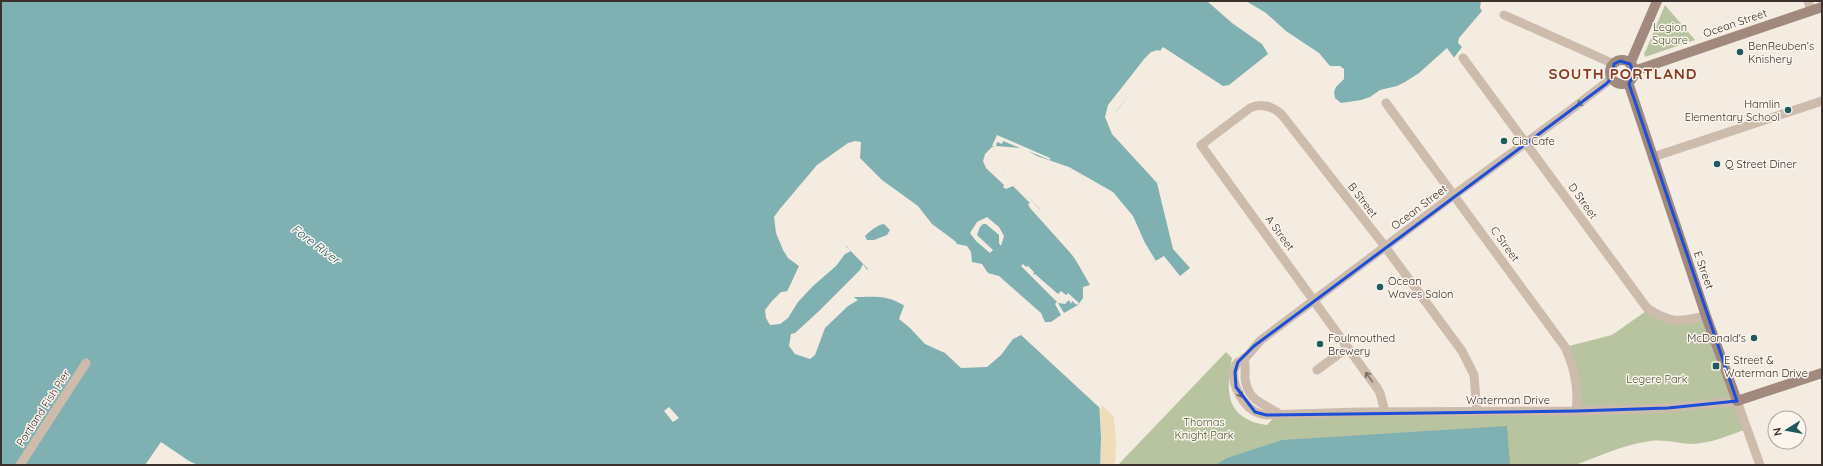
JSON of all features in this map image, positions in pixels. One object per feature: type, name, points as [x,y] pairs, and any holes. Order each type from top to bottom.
[{"type":"street","points":[[1614,64],[1611,70],[1612,78],[1621,84],[1628,82],[1633,77],[1632,67],[1657,1]]},
{"type":"street","name":"Ocean Street","points":[[1632,67],[1809,6],[1822,7]]},
{"type":"street","points":[[1504,15],[1614,64],[1624,61],[1632,67]]},
{"type":"street","name":"D Street","points":[[1463,58],[1647,308],[1660,317],[1677,321],[1706,316]]},
{"type":"street","name":"Ocean Street","points":[[1278,414],[1261,405],[1246,385],[1246,366],[1244,358],[1261,340],[1612,78]]},
{"type":"street","name":"E Street","points":[[1628,82],[1706,316],[1760,465]]},
{"type":"street","points":[[1653,157],[1822,101]]},
{"type":"street","name":"C Street","points":[[1386,103],[1565,347],[1575,373],[1578,399],[1576,411]]},
{"type":"street","name":"A Street","points":[[1277,110],[1257,105],[1250,108],[1201,145],[1380,393],[1385,412]]},
{"type":"street","name":"B Street","points":[[1277,110],[1385,248],[1469,363],[1475,381],[1478,412]]},
{"type":"street","points":[[1317,370],[1347,348]]},
{"type":"street","name":"Portland Fish Pier","points":[[20,465],[86,363]]},
{"type":"street","name":"Waterman Drive","points":[[1278,414],[1576,411],[1668,408],[1737,401],[1822,373]]},
{"type":"highlighted area","points":[[1620,61],[1630,64],[1634,74],[1629,84],[1737,401],[1668,408],[1576,411],[1266,415],[1255,412],[1236,387],[1235,372],[1238,362],[1254,346],[1606,84],[1612,78],[1614,64]]},
{"type":"green space","name":"Legion Square","points":[[1665,5],[1695,40],[1645,57],[1644,53]]},
{"type":"green space","name":"Legere Park","points":[[1649,309],[1660,317],[1706,316],[1747,429],[1707,442],[1694,444],[1662,441],[1641,443],[1613,451],[1575,465],[1118,465],[1226,352],[1232,358],[1229,376],[1229,393],[1231,401],[1241,415],[1255,423],[1265,425],[1267,425],[1278,413],[1576,411],[1578,399],[1565,347],[1612,335]]},
{"type":"sand","points":[[1092,396],[1114,417],[1116,441],[1115,465],[1090,465]]},
{"type":"water","name":"Fore River","points":[[1,1],[1214,1],[1274,51],[1227,92],[1161,52],[1112,117],[1118,132],[1161,181],[1157,183],[1173,249],[1190,268],[1180,276],[1164,256],[1152,263],[1132,225],[1111,196],[1040,163],[1006,152],[1000,152],[993,160],[999,169],[1039,208],[1092,283],[1094,298],[1047,325],[988,273],[969,263],[969,254],[964,249],[953,248],[858,166],[850,163],[839,170],[788,227],[785,241],[793,261],[799,266],[785,296],[772,311],[777,317],[846,246],[868,269],[800,337],[806,344],[853,297],[886,298],[905,306],[964,362],[989,359],[1020,332],[1099,403],[1101,438],[1100,465],[198,465],[189,461],[161,442],[145,465],[1,465]]},
{"type":"water","points":[[1241,1],[1498,1],[1492,2],[1459,40],[1462,47],[1453,59],[1409,89],[1378,93],[1373,100],[1343,109],[1333,100],[1332,87],[1339,73]]},
{"type":"water","points":[[884,224],[890,230],[887,235],[874,240],[867,240],[865,236],[871,230]]},
{"type":"water","points":[[1507,426],[1510,465],[1215,465],[1227,458],[1282,440]]},
{"type":"pier","points":[[1207,1],[1217,1],[1259,31],[1268,39],[1276,52],[1273,60],[1227,94],[1162,55],[1154,61],[1152,66],[1117,110],[1114,117],[1120,131],[1163,180],[1162,183],[1161,181],[1157,183],[1112,134],[1105,117],[1108,105],[1145,58],[1151,52],[1158,50],[1160,51],[1163,47],[1223,86],[1229,85],[1268,54],[1262,44],[1232,23]]},
{"type":"pier","points":[[1239,1],[1246,1],[1266,13],[1286,31],[1319,53],[1330,66],[1340,66],[1344,69],[1344,79],[1336,87],[1334,92],[1335,98],[1341,103],[1361,100],[1370,97],[1380,90],[1397,86],[1405,82],[1419,73],[1447,48],[1455,59],[1410,90],[1379,95],[1374,102],[1364,106],[1343,110],[1333,102],[1331,96],[1331,89],[1337,74],[1324,69],[1311,57]]},
{"type":"pier","points":[[1481,1],[1500,1],[1499,3],[1493,4],[1461,39],[1462,47],[1458,43],[1459,38],[1482,11],[1480,8]]},
{"type":"pier","points":[[997,135],[1050,158],[1050,160],[1028,151],[1037,156],[1069,167],[1113,192],[1133,216],[1145,243],[1156,261],[1150,264],[1130,226],[1110,197],[1039,165],[1006,154],[1001,154],[996,161],[997,164],[1005,175],[1006,174],[1052,222],[1074,249],[1094,283],[1096,297],[1054,325],[1047,327],[1030,316],[986,278],[985,273],[981,274],[968,264],[967,255],[963,251],[951,250],[913,214],[857,167],[850,165],[840,171],[790,228],[787,241],[791,255],[800,265],[799,266],[788,258],[783,250],[776,233],[774,217],[779,210],[817,165],[848,143],[855,141],[861,142],[860,158],[882,180],[918,206],[932,224],[957,244],[967,246],[971,252],[972,262],[982,264],[988,273],[999,276],[1041,313],[1045,322],[1051,322],[1061,315],[1055,304],[1057,302],[1021,266],[1023,264],[1026,267],[1028,266],[1034,272],[1033,275],[1035,274],[1058,294],[1061,291],[1066,295],[1068,293],[1079,303],[1077,305],[1072,301],[1071,304],[1069,300],[1065,304],[1058,303],[1064,313],[1078,305],[1083,298],[1083,287],[1090,285],[1074,257],[1030,208],[1028,204],[1030,203],[1013,186],[1006,189],[1003,187],[1004,185],[986,168],[983,161],[985,154],[992,147],[995,147],[992,146]],"holes":[[[1003,141],[1020,148],[996,146],[997,142],[1002,144]]]},
{"type":"pier","points":[[987,217],[999,227],[1004,236],[1001,246],[999,243],[999,235],[986,224],[983,224],[980,227],[977,235],[993,250],[990,253],[976,241],[970,233],[977,222]]},
{"type":"pier","points":[[844,245],[851,251],[845,254],[836,266],[813,286],[798,302],[788,318],[780,324],[770,325],[766,318],[765,310],[772,301],[781,292],[790,291],[787,298],[775,311],[777,314]]},
{"type":"pier","points":[[863,264],[868,271],[803,337],[806,341],[852,296],[858,300],[848,306],[825,328],[815,355],[810,359],[795,354],[789,346],[791,334],[795,333],[819,311],[860,270]]},
{"type":"pier","points":[[905,303],[965,360],[988,357],[1014,332],[1020,330],[1027,332],[1101,402],[1102,410],[1021,335],[1013,339],[1001,355],[987,367],[961,368],[945,353],[925,344],[899,319]]},
{"type":"pier","points":[[669,407],[679,418],[673,422],[664,411]]},
{"type":"place","name":"BenReuben’s Knishery","points":[[1740,52]]},
{"type":"place","name":"Hamlin Elementary School","points":[[1788,110]]},
{"type":"place","name":"Cia Cafe","points":[[1504,141]]},
{"type":"place","name":"Q Street Diner","points":[[1717,164]]},
{"type":"place","name":"Ocean Waves Salon","points":[[1380,287]]},
{"type":"place","name":"McDonald's","points":[[1754,338]]},
{"type":"place","name":"Foulmouthed Brewery","points":[[1320,344]]},
{"type":"place","name":"E Street & Waterman Drive","points":[[1716,366]]},
{"type":"district","name":"SOUTH PORTLAND","points":[[1623,73]]},
{"type":"park label","name":"Thomas Knight Park","points":[[1204,428]]}]
